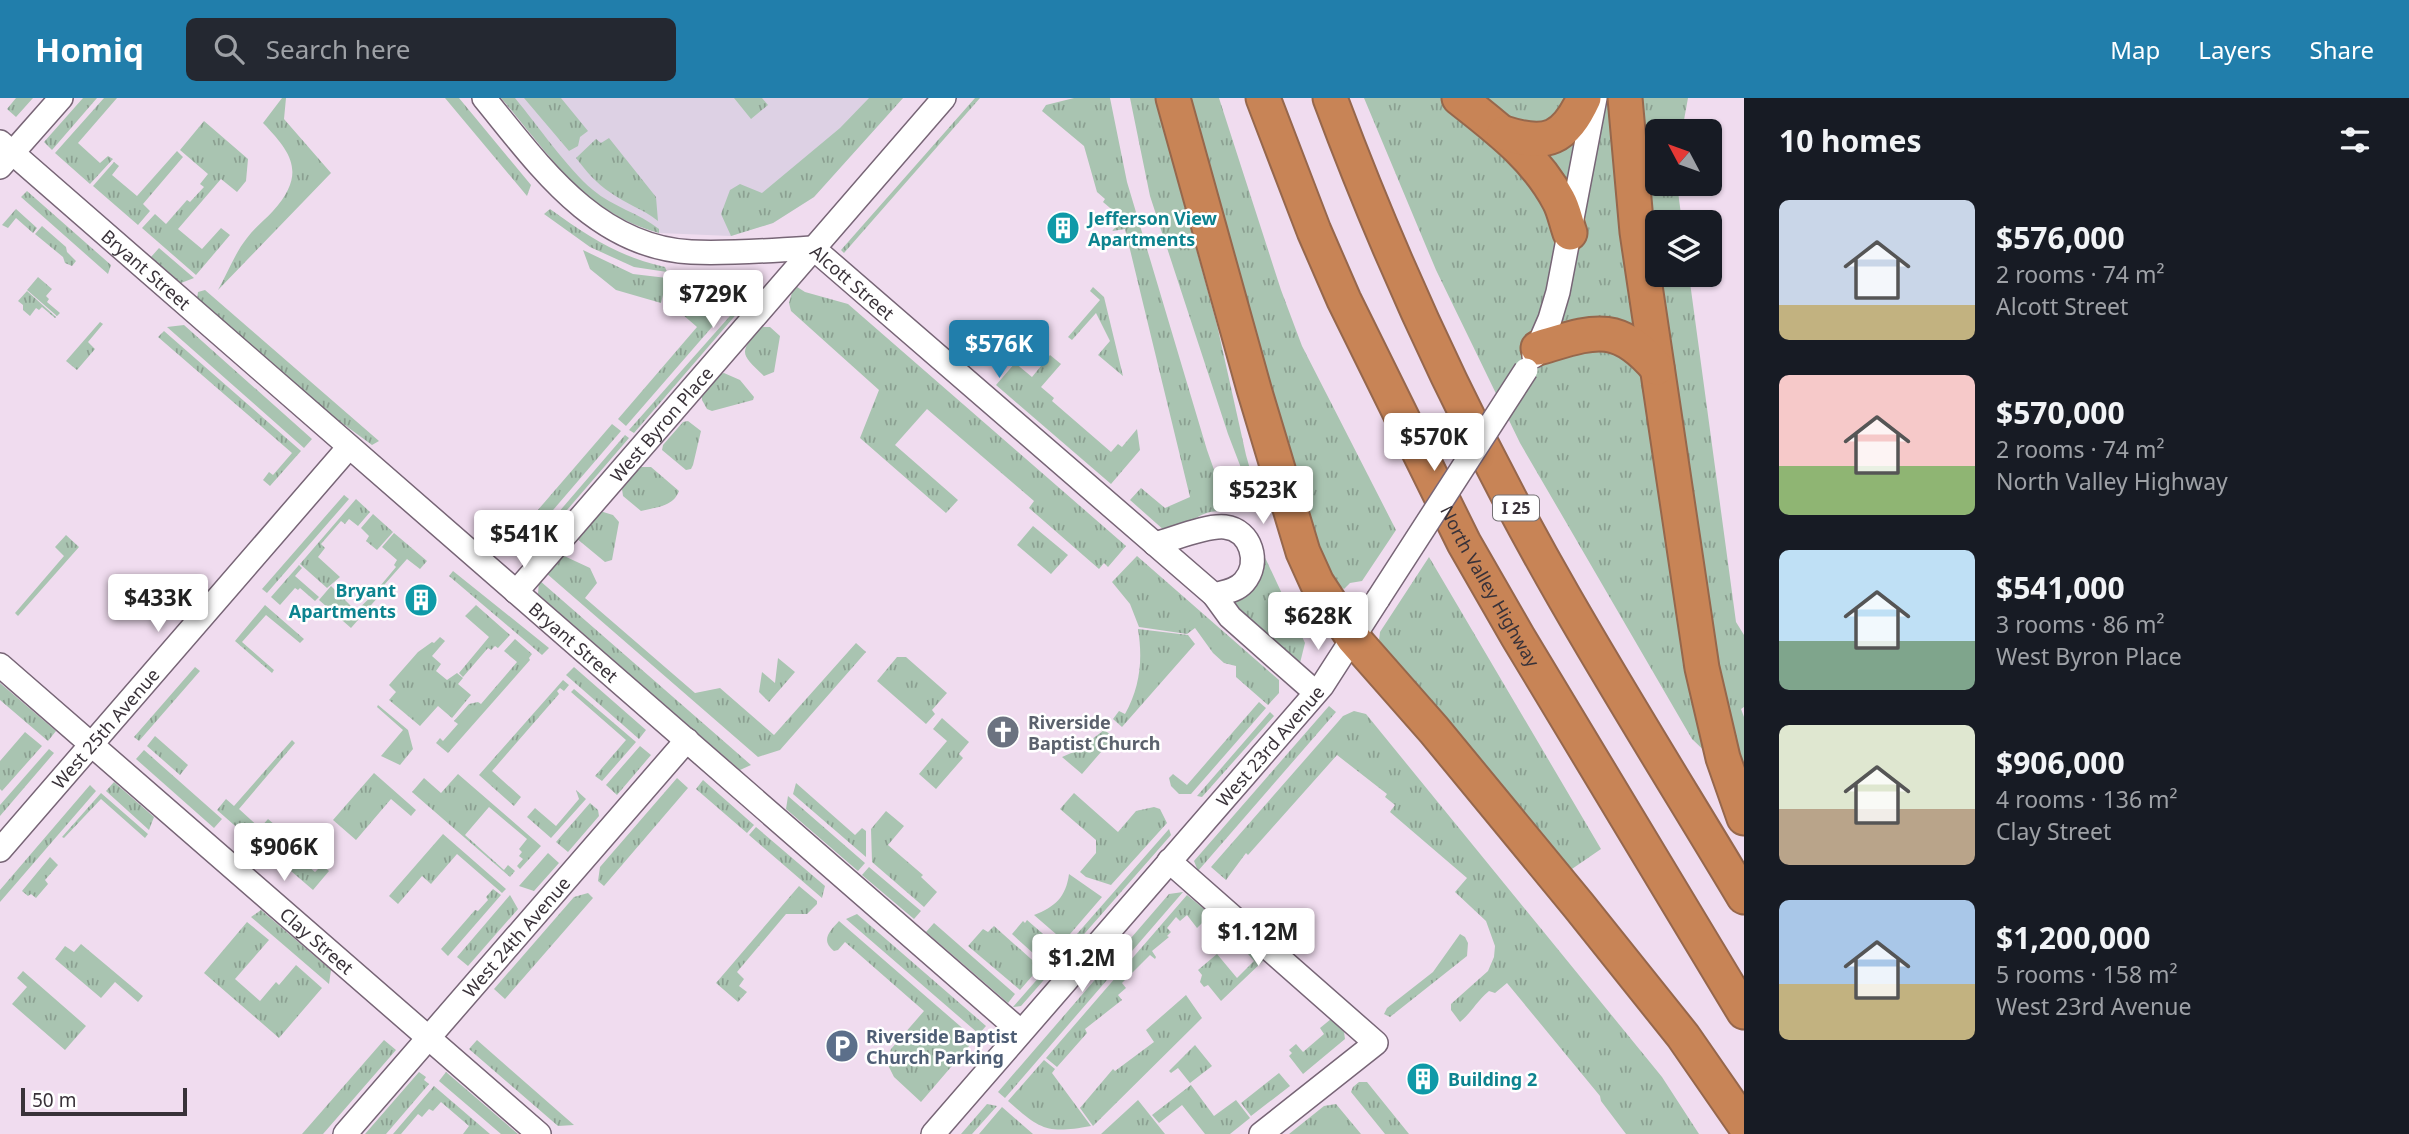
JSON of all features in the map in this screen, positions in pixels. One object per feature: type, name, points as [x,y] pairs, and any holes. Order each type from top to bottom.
[{"type":"highway","points":[[1173,98],[1219,269],[1303,552],[1317,583],[1353,638],[1434,730],[1683,1036],[1744,1124]]},
{"type":"highway","name":"North Valley Highway","points":[[1263,98],[1314,232],[1344,300],[1464,543],[1744,1012]]},
{"type":"highway","name":"I 25","points":[[1330,98],[1397,267],[1462,404],[1563,595],[1744,897]]},
{"type":"highway","points":[[1459,98],[1504,133],[1538,168],[1560,202],[1570,233]]},
{"type":"highway","points":[[1504,133],[1524,139],[1550,139],[1562,133],[1568,126],[1584,98]]},
{"type":"highway","points":[[1625,98],[1637,232],[1702,668],[1723,758],[1744,818]]},
{"type":"highway","points":[[1532,359],[1575,337],[1608,333],[1641,349],[1657,368]]},
{"type":"street","points":[[4,154],[61,98]]},
{"type":"street","name":"Alcott Street","points":[[484,98],[568,197],[599,220],[626,234],[652,245],[691,252],[813,248],[1214,595],[1230,617],[1315,692]]},
{"type":"street","name":"West Byron Place","points":[[516,592],[944,98]]},
{"type":"street","name":"West 23rd Avenue","points":[[933,1134],[1322,686],[1532,359],[1555,301],[1595,98]]},
{"type":"street","name":"Bryant Street","points":[[4,154],[349,447],[1020,1031]]},
{"type":"street","name":"West 25th Avenue","points":[[0,850],[349,447]]},
{"type":"street","points":[[1155,544],[1214,527],[1231,529],[1244,537],[1252,551],[1249,576],[1238,588],[1214,595]]},
{"type":"street","name":"Clay Street","points":[[0,666],[539,1134]]},
{"type":"street","name":"West 24th Avenue","points":[[345,1134],[687,740]]},
{"type":"street","points":[[1169,861],[1376,1043],[1261,1134]]},
{"type":"shaded area","points":[[501,98],[903,98],[814,197],[773,223],[731,236],[659,233],[620,219]]},
{"type":"green space","points":[[16,98],[33,98],[16,117],[7,109]]},
{"type":"green space","points":[[83,98],[97,98],[52,150],[44,142]]},
{"type":"green space","points":[[104,98],[117,98],[78,143],[100,163],[108,156],[113,159],[90,184],[55,153]]},
{"type":"green space","points":[[282,98],[286,98],[284,119],[331,173],[218,290],[243,244],[273,211],[290,186],[292,165],[288,155],[263,123]]},
{"type":"green space","points":[[445,98],[459,98],[531,185],[527,196]]},
{"type":"green space","points":[[501,98],[515,98],[563,159],[593,190],[651,223],[659,229],[659,233],[632,224],[589,196],[552,160]]},
{"type":"green space","points":[[524,98],[561,98],[588,131],[580,137],[578,146],[569,151]]},
{"type":"green space","points":[[734,98],[762,98],[768,105],[751,119]]},
{"type":"green space","points":[[869,98],[903,98],[814,197],[773,223],[731,236],[721,214],[730,190],[740,184],[762,193],[840,128]]},
{"type":"green space","points":[[975,98],[980,98],[844,253],[841,250]]},
{"type":"green space","points":[[1074,98],[1110,98],[1127,182],[1207,450],[1229,512],[1210,512],[1165,531],[1130,500],[1141,488],[1165,508],[1190,497],[1125,229],[1112,231],[1123,219],[1103,202],[1105,199],[1097,192],[1084,146],[1042,111],[1046,105]]},
{"type":"green space","points":[[1130,98],[1155,98],[1217,325],[1246,455],[1265,522],[1261,520],[1228,434],[1150,196]]},
{"type":"green space","points":[[1184,98],[1219,98],[1281,290],[1302,346],[1396,530],[1362,581],[1350,583],[1344,589],[1334,579],[1316,543],[1287,441],[1268,394],[1255,351]]},
{"type":"green space","points":[[1364,98],[1688,98],[1684,119],[1645,119],[1645,196],[1679,196],[1680,210],[1645,210],[1645,287],[1691,287],[1736,622],[1744,635],[1744,707],[1741,709],[1744,717],[1744,793],[1740,785],[1692,739],[1520,443],[1436,270]]},
{"type":"green space","points":[[204,121],[248,159],[246,181],[237,192],[221,179],[178,229],[202,249],[221,228],[230,235],[196,275],[142,228],[155,214],[166,224],[187,200],[190,202],[204,187],[200,184],[208,174],[180,150]]},
{"type":"green space","points":[[609,138],[656,197],[658,221],[606,189],[576,158],[596,139],[601,143]]},
{"type":"green space","points":[[177,151],[183,157],[143,204],[150,211],[138,225],[93,186],[114,162],[119,166],[112,175],[137,196]]},
{"type":"green space","points":[[27,191],[111,265],[108,274],[21,197]]},
{"type":"green space","points":[[16,209],[37,228],[33,233],[16,218],[8,228],[2,225]]},
{"type":"green space","points":[[550,209],[605,245],[633,258],[665,267],[667,272],[634,267],[590,247],[544,214]]},
{"type":"green space","points":[[42,226],[66,247],[76,261],[72,266],[65,263],[63,257],[35,234]]},
{"type":"green space","points":[[159,248],[194,278],[181,283],[151,257]]},
{"type":"green space","points":[[583,250],[633,274],[667,278],[661,303],[616,290],[590,269]]},
{"type":"green space","points":[[38,277],[52,289],[46,296],[49,299],[47,302],[60,313],[57,316],[27,290]]},
{"type":"green space","points":[[693,280],[725,281],[734,291],[732,304],[626,426],[618,419],[697,327],[682,314]]},
{"type":"green space","points":[[794,285],[805,292],[848,304],[1126,546],[1108,567],[1104,563],[1099,569],[1029,508],[1034,501],[927,409],[895,445],[958,500],[946,513],[860,438],[879,390],[791,311],[789,303]]},
{"type":"green space","points":[[1093,287],[1104,297],[1123,376],[1098,355],[1110,341],[1096,313],[1072,340],[1068,337],[1100,300],[1090,291]]},
{"type":"green space","points":[[205,290],[379,441],[372,445],[327,412],[197,299],[198,292]]},
{"type":"green space","points":[[27,291],[56,317],[42,307],[39,310],[36,308],[30,316],[23,310],[23,305],[18,301]]},
{"type":"green space","points":[[740,292],[743,292],[744,300],[740,310],[634,433],[629,430],[737,308]]},
{"type":"green space","points":[[100,322],[103,324],[88,342],[95,349],[77,370],[66,361]]},
{"type":"green space","points":[[184,325],[312,439],[304,448],[167,327]]},
{"type":"green space","points":[[762,327],[770,327],[780,336],[774,372],[764,376],[746,357],[745,352],[749,342]]},
{"type":"green space","points":[[164,331],[301,451],[270,486],[263,480],[269,472],[273,475],[292,453],[158,337]]},
{"type":"green space","points":[[1050,355],[1061,364],[1041,387],[1054,398],[1052,401],[1111,452],[1118,444],[1122,447],[1137,429],[1140,450],[1111,484],[996,385],[1015,363],[1032,377]]},
{"type":"green space","points":[[724,373],[740,380],[754,397],[753,400],[712,411],[707,409],[702,396],[720,374]]},
{"type":"green space","points":[[688,421],[701,431],[693,465],[686,470],[662,450],[663,445],[683,422]]},
{"type":"green space","points":[[612,424],[621,431],[523,545],[509,550],[506,547]]},
{"type":"green space","points":[[625,435],[629,438],[524,560],[516,552],[527,549]]},
{"type":"green space","points":[[640,467],[651,467],[679,491],[673,500],[641,511],[623,496],[622,489]]},
{"type":"green space","points":[[344,495],[349,499],[267,593],[262,589]]},
{"type":"green space","points":[[356,499],[370,512],[358,526],[349,519],[345,524],[341,521],[321,544],[325,548],[318,557],[340,577],[327,588],[300,564]]},
{"type":"green space","points":[[600,511],[613,515],[619,522],[612,560],[605,562],[576,538]]},
{"type":"green space","points":[[373,514],[393,532],[377,550],[366,541],[369,536],[361,528]]},
{"type":"green space","points":[[1033,526],[1068,555],[1051,574],[1017,545]]},
{"type":"green space","points":[[394,533],[427,561],[420,569],[407,559],[377,593],[396,567],[394,565],[397,560],[382,547]]},
{"type":"green space","points":[[66,535],[79,547],[18,616],[15,613],[64,556],[55,547]]},
{"type":"green space","points":[[1262,551],[1305,643],[1300,663],[1233,604],[1249,589]]},
{"type":"green space","points":[[562,555],[590,568],[597,583],[585,598],[695,693],[720,688],[774,735],[856,643],[866,652],[780,750],[758,757],[546,573]]},
{"type":"green space","points":[[1137,556],[1279,680],[1279,693],[1268,705],[1236,677],[1236,666],[1224,663],[1213,653],[1195,628],[1187,634],[1139,627],[1130,604],[1112,582]]},
{"type":"green space","points":[[1429,557],[1601,849],[1569,871],[1379,640],[1380,632]]},
{"type":"green space","points":[[299,565],[302,568],[295,576],[319,597],[315,601],[300,588],[295,588],[280,605],[271,597]]},
{"type":"green space","points":[[453,571],[549,648],[542,655],[449,576]]},
{"type":"green space","points":[[539,580],[751,765],[740,770],[538,594]]},
{"type":"green space","points":[[331,586],[356,611],[375,593],[379,596],[351,628],[319,600]]},
{"type":"green space","points":[[265,605],[304,639],[300,643],[266,615],[242,642],[274,670],[272,673],[235,641]]},
{"type":"green space","points":[[476,605],[510,635],[498,648],[488,648],[463,677],[459,673],[489,637],[465,616]]},
{"type":"green space","points":[[1138,629],[1188,635],[1195,644],[1122,727],[1113,719],[1119,711],[1125,714],[1137,683],[1140,662]]},
{"type":"green space","points":[[440,637],[445,641],[432,656],[441,664],[436,671],[447,680],[457,673],[463,678],[458,684],[471,695],[452,718],[438,706],[420,726],[389,700],[396,692],[389,685],[418,652]]},
{"type":"green space","points":[[515,639],[532,654],[530,660],[448,753],[436,743],[440,738],[443,741],[458,724],[454,721],[469,704],[481,704],[517,662],[504,651]]},
{"type":"green space","points":[[897,657],[906,657],[947,693],[932,710],[935,714],[926,724],[877,681]]},
{"type":"green space","points":[[778,658],[795,672],[769,702],[759,692],[762,672],[775,683]]},
{"type":"green space","points":[[195,667],[200,671],[139,741],[134,737]]},
{"type":"green space","points":[[574,667],[646,730],[639,739],[566,675]]},
{"type":"green space","points":[[563,680],[569,685],[564,691],[560,688],[557,691],[559,694],[492,771],[521,797],[514,806],[479,775]]},
{"type":"green space","points":[[0,683],[56,731],[48,741],[0,700]]},
{"type":"green space","points":[[574,689],[636,742],[602,781],[595,776],[626,740],[571,692]]},
{"type":"green space","points":[[1259,702],[1266,708],[1191,794],[1179,794],[1171,786],[1169,778],[1173,774],[1187,785]]},
{"type":"green space","points":[[378,705],[408,730],[413,749],[400,765],[381,756],[403,730],[377,707]]},
{"type":"green space","points":[[1329,706],[1336,712],[1198,871],[1194,861]]},
{"type":"green space","points":[[1354,711],[1366,714],[1662,1077],[1699,1134],[1626,1134],[1600,1096],[1507,983],[1495,993],[1489,991],[1460,1022],[1451,1010],[1451,1004],[1488,971],[1495,946],[1486,921],[1455,892],[1467,878],[1390,812],[1395,805],[1385,797],[1387,794],[1337,755],[1248,855],[1246,853],[1226,880],[1211,867],[1343,716]]},
{"type":"green space","points":[[1270,712],[1274,716],[1202,797],[1197,796]]},
{"type":"green space","points":[[942,718],[969,742],[959,754],[963,758],[936,789],[919,774],[947,741],[933,729]]},
{"type":"green space","points":[[1104,730],[1114,737],[1082,774],[1062,757],[1078,750]]},
{"type":"green space","points":[[25,732],[42,746],[2,791],[0,761]]},
{"type":"green space","points":[[155,736],[188,765],[180,775],[147,746]]},
{"type":"green space","points":[[292,740],[295,743],[239,809],[260,828],[268,819],[275,825],[258,846],[217,810],[226,799],[234,806]]},
{"type":"green space","points":[[640,746],[651,755],[617,795],[606,785]]},
{"type":"green space","points":[[49,749],[54,753],[0,816],[0,805]]},
{"type":"green space","points":[[144,750],[222,819],[214,828],[136,759]]},
{"type":"green space","points":[[374,773],[416,810],[411,816],[391,799],[356,840],[333,820]]},
{"type":"green space","points":[[458,774],[541,846],[520,869],[517,866],[523,859],[519,856],[522,852],[519,849],[527,839],[489,807],[465,835],[504,870],[508,865],[515,871],[510,877],[412,792],[424,778],[441,793]]},
{"type":"green space","points":[[677,778],[688,788],[604,886],[598,881],[600,867]]},
{"type":"green space","points":[[703,780],[754,825],[747,833],[696,789]]},
{"type":"green space","points":[[114,782],[154,817],[149,830],[106,791]]},
{"type":"green space","points":[[796,783],[855,835],[862,828],[866,831],[866,857],[793,794]]},
{"type":"green space","points":[[90,785],[96,791],[0,902],[0,890]]},
{"type":"green space","points":[[576,790],[586,799],[551,838],[527,817],[535,808],[556,826],[579,799]]},
{"type":"green space","points":[[101,793],[148,834],[145,838],[101,799],[64,838],[62,837]]},
{"type":"green space","points":[[1074,793],[1118,832],[1136,811],[1154,807],[1160,809],[1167,823],[1111,885],[1086,877],[1080,872],[1096,853],[1096,840],[1060,809]]},
{"type":"green space","points":[[788,796],[865,863],[858,871],[786,809]]},
{"type":"green space","points":[[590,803],[598,810],[599,816],[568,852],[556,842]]},
{"type":"green space","points":[[886,811],[904,826],[888,845],[923,875],[921,877],[937,892],[924,907],[872,862],[871,829]]},
{"type":"green space","points":[[756,827],[825,886],[822,898],[749,835]]},
{"type":"green space","points":[[1169,829],[1171,835],[1021,1006],[1013,1007]]},
{"type":"green space","points":[[443,834],[506,889],[502,893],[457,854],[431,884],[422,876],[398,904],[389,896]]},
{"type":"green space","points":[[307,852],[309,854],[303,862],[315,872],[322,865],[329,871],[313,890],[291,871]]},
{"type":"green space","points":[[548,853],[559,863],[534,891],[519,886]]},
{"type":"green space","points":[[50,857],[58,865],[45,880],[48,884],[36,898],[31,894],[28,896],[22,891]]},
{"type":"green space","points":[[869,867],[921,911],[914,919],[862,875]]},
{"type":"green space","points":[[1069,874],[1102,897],[1064,941],[1034,915],[1058,900],[1065,889]]},
{"type":"green space","points":[[799,886],[817,901],[817,904],[807,914],[786,914],[737,972],[744,979],[739,986],[747,992],[738,1002],[716,983]]},
{"type":"green space","points":[[493,889],[501,895],[448,956],[441,949],[475,910],[478,911],[488,900],[486,897]]},
{"type":"green space","points":[[1183,892],[1005,1098],[998,1092],[1169,894]]},
{"type":"green space","points":[[588,893],[593,898],[505,999],[494,989],[574,897]]},
{"type":"green space","points":[[510,895],[518,909],[468,966],[457,957]]},
{"type":"green space","points":[[1187,895],[1241,939],[1238,942],[1209,916],[1197,928],[1187,915],[1180,921],[1176,917],[1167,928],[1171,932],[1167,936],[1169,937],[1152,951],[1155,959],[1150,955],[1122,983],[1126,988],[1118,995],[1122,1000],[1085,1029],[1087,1033],[1057,1067],[1046,1058]]},
{"type":"green space","points":[[261,910],[331,970],[329,984],[251,917]]},
{"type":"green space","points":[[857,914],[986,1026],[979,1034],[846,919]]},
{"type":"green space","points":[[1027,920],[1058,947],[1044,963],[1012,934]]},
{"type":"green space","points":[[839,921],[975,1039],[921,1102],[894,1077],[887,1063],[891,1049],[924,1011],[845,942],[838,950],[834,951],[830,947],[828,936]]},
{"type":"green space","points":[[247,922],[269,940],[235,979],[260,1001],[276,982],[279,985],[296,965],[322,988],[279,1038],[204,973]]},
{"type":"green space","points":[[934,923],[1015,994],[1008,1003],[926,932]]},
{"type":"green space","points":[[994,926],[1040,967],[1020,990],[968,946],[983,929],[988,932]]},
{"type":"green space","points":[[1460,934],[1468,943],[1467,956],[1390,1017],[1384,1014],[1387,1008],[1433,972]]},
{"type":"green space","points":[[81,944],[143,996],[138,1002],[115,982],[101,998],[55,959],[65,946],[74,952]]},
{"type":"green space","points":[[1253,949],[1263,961],[1221,1001],[1208,985],[1204,987],[1200,982],[1202,975],[1198,970],[1217,954],[1237,978],[1254,961],[1248,954]]},
{"type":"green space","points":[[23,971],[86,1026],[65,1050],[12,1004],[27,987],[17,978]]},
{"type":"green space","points":[[1186,995],[1202,1018],[1093,1126],[1080,1108],[1113,1069],[1115,1071],[1154,1042],[1146,1030]]},
{"type":"green space","points":[[1331,1019],[1344,1032],[1345,1039],[1303,1074],[1289,1056],[1292,1053],[1289,1050],[1296,1044],[1303,1052],[1324,1034],[1320,1028]]},
{"type":"green space","points":[[384,1040],[396,1050],[323,1134],[302,1134]]},
{"type":"green space","points":[[477,1040],[574,1125],[558,1126],[469,1049]]},
{"type":"green space","points":[[1195,1045],[1212,1066],[1190,1083],[1178,1068],[1171,1073],[1169,1071]]},
{"type":"green space","points":[[1044,1060],[1055,1069],[1052,1073],[1091,1126],[1064,1130],[1045,1127],[1037,1124],[1008,1101]]},
{"type":"green space","points":[[419,1072],[426,1077],[424,1080],[429,1084],[386,1134],[365,1134]]},
{"type":"green space","points":[[446,1072],[518,1134],[501,1134],[439,1081]]},
{"type":"green space","points":[[1279,1073],[1290,1086],[1251,1116],[1241,1103]]},
{"type":"green space","points":[[1359,1082],[1367,1082],[1409,1134],[1385,1134],[1351,1092]]},
{"type":"green space","points":[[1191,1085],[1214,1116],[1236,1100],[1250,1118],[1230,1134],[1205,1134],[1182,1105],[1159,1123],[1152,1115]]},
{"type":"green space","points":[[434,1086],[490,1134],[463,1134],[469,1126],[441,1102],[433,1111],[429,1109],[422,1117],[418,1114],[401,1134],[393,1134]]},
{"type":"green space","points":[[1138,1100],[1165,1134],[1101,1134]]},
{"type":"green space","points":[[987,1104],[997,1106],[972,1134],[961,1134]]},
{"type":"green space","points":[[1336,1104],[1361,1134],[1289,1134],[1324,1106]]},
{"type":"green space","points":[[1002,1107],[1033,1134],[979,1134]]},
{"type":"place","name":"Jefferson View Apartments","points":[[1063,228]]},
{"type":"place","name":"Bryant Apartments","points":[[421,600]]},
{"type":"place","name":"Riverside Baptist Church","points":[[1003,732]]},
{"type":"place","name":"Riverside Baptist Church Parking","points":[[842,1046]]},
{"type":"place","name":"Building 2","points":[[1423,1079]]}]
